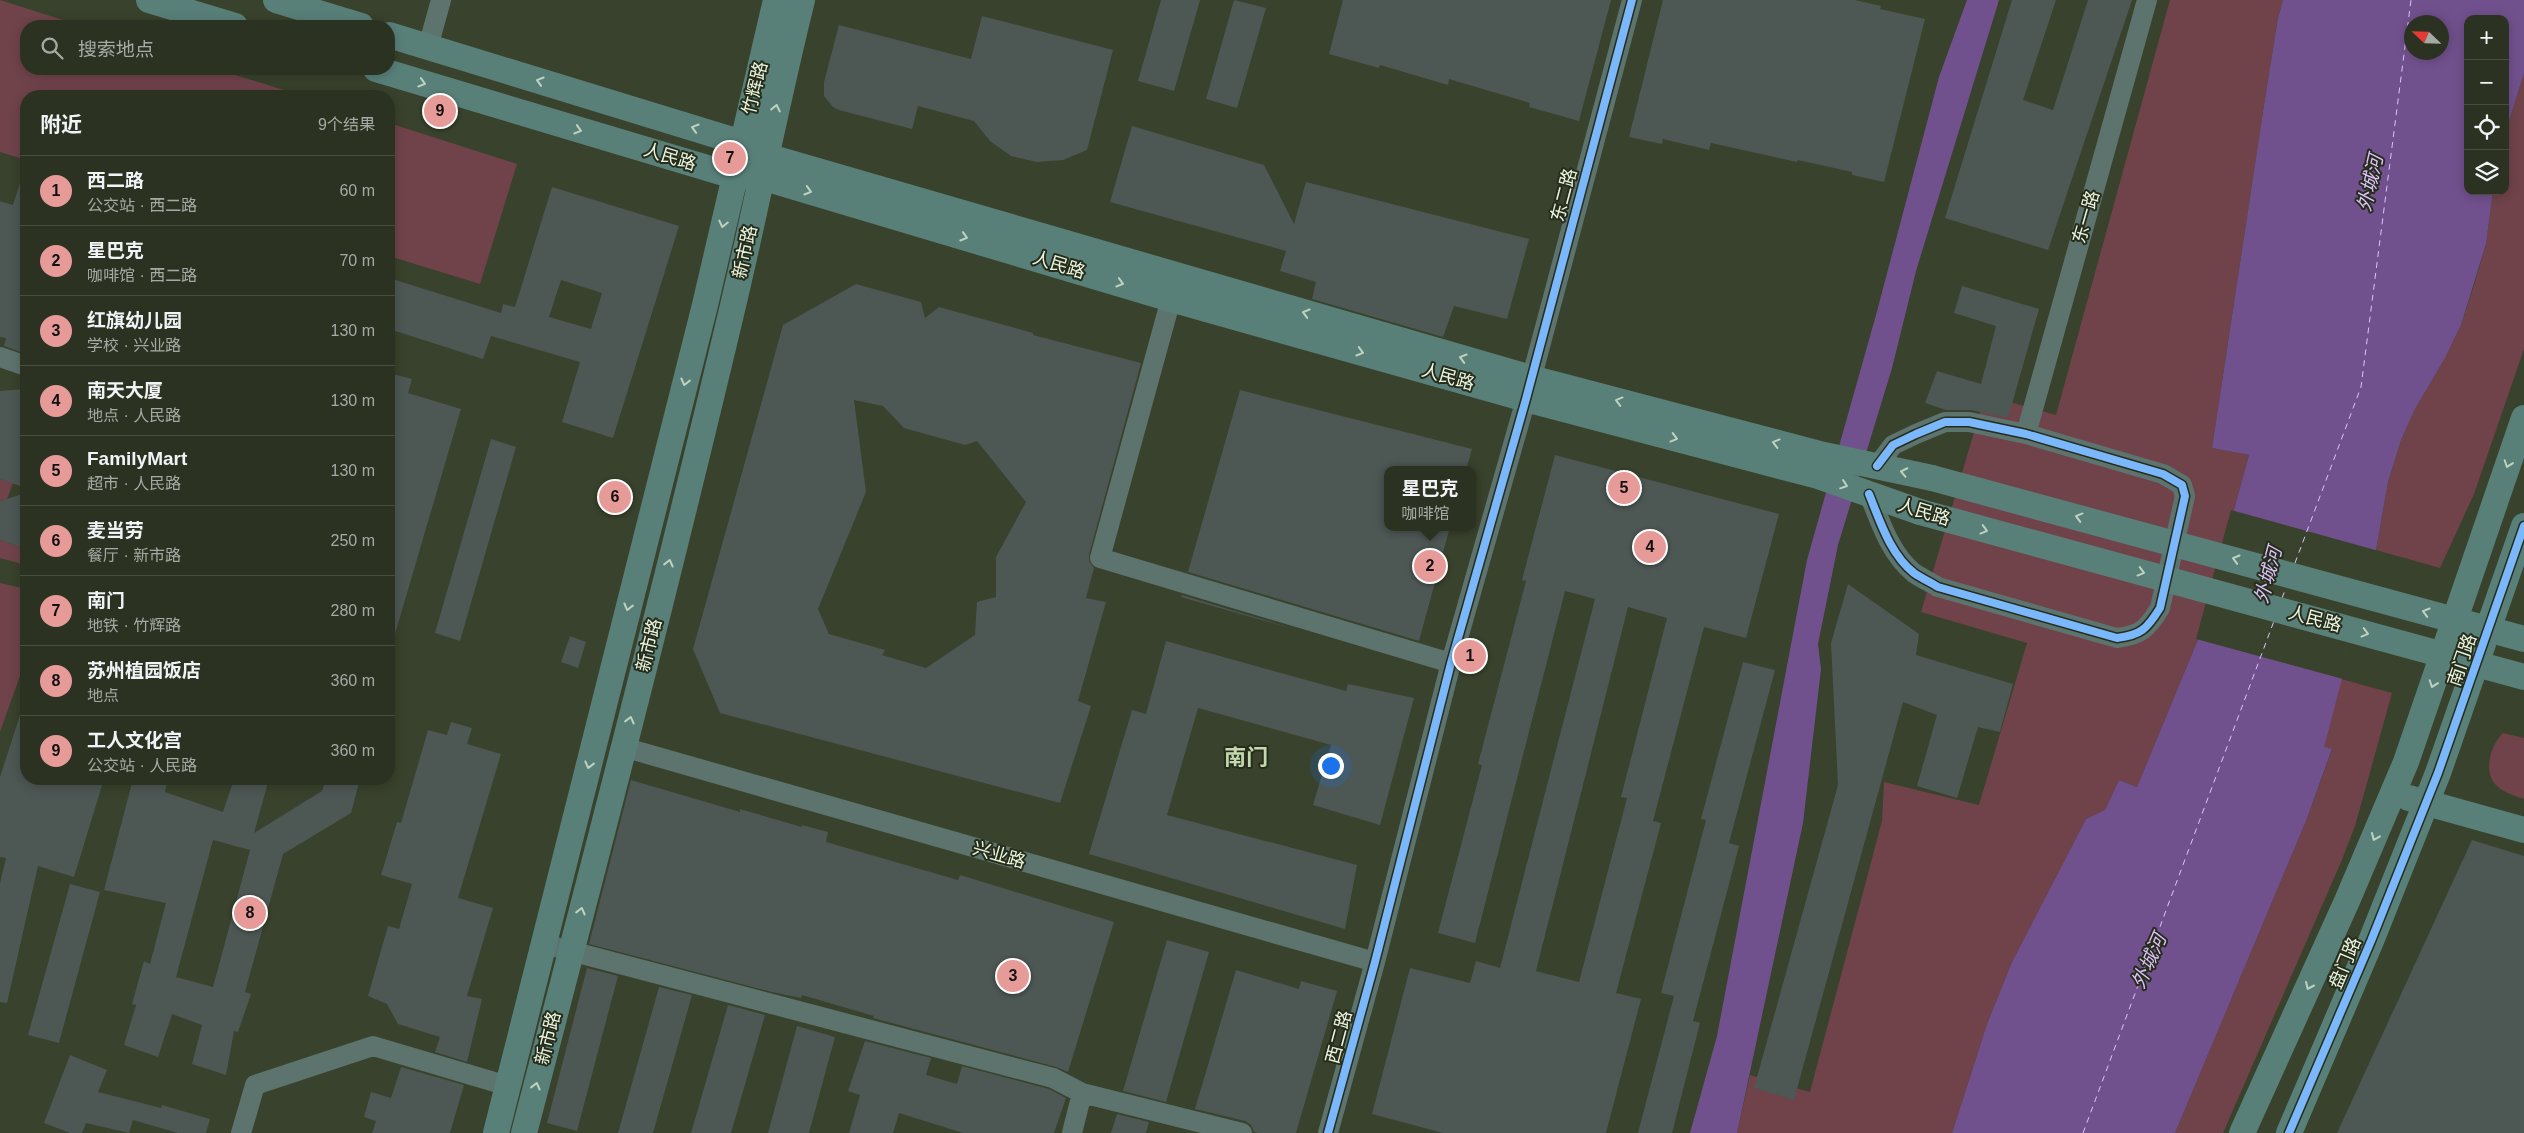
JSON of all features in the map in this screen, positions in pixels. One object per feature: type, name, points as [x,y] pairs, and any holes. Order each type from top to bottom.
[{"type":"main road","points":[[149,0],[216,20]]},
{"type":"main road","points":[[276,0],[341,20]]},
{"type":"main road","name":"竹辉路","points":[[734,176],[776,0]]},
{"type":"main road","name":"竹辉路","points":[[764,166],[802,0]]},
{"type":"main road","name":"人民路","points":[[395,37],[742,143],[764,166],[1171,299],[1528,388],[1821,466],[1870,494],[1920,512],[2524,677]]},
{"type":"main road","name":"人民路","points":[[395,75],[734,176],[764,166],[1528,388]]},
{"type":"main road","name":"新市路","points":[[525,1133],[731,314],[764,166]]},
{"type":"main road","name":"新市路","points":[[496,1129],[705,305],[734,176]]},
{"type":"main road","name":"南门路","points":[[2394,793],[2419,726],[2524,418]]},
{"type":"main road","name":"人民路","points":[[1821,466],[1877,466],[1932,478],[2524,639]]},
{"type":"main road","name":"南门路","points":[[2426,803],[2524,526]]},
{"type":"main road","points":[[2394,793],[2524,830]]},
{"type":"main road","name":"盘门路","points":[[2242,1133],[2394,793]]},
{"type":"main road","name":"盘门路","points":[[2289,1133],[2426,803]]},
{"type":"street","points":[[428,47],[441,0]]},
{"type":"street","name":"东二路","points":[[1528,388],[1632,0]]},
{"type":"street","name":"东一路","points":[[2026,434],[2147,0]]},
{"type":"street","points":[[1171,299],[1100,558],[1451,663]]},
{"type":"street","points":[[0,357],[20,364]]},
{"type":"street","name":"西二路","points":[[1328,1133],[1375,962],[1451,663],[1528,388]]},
{"type":"street","points":[[1870,494],[1882,528],[1898,556],[1913,572],[1938,587],[2117,638],[2136,636],[2150,624],[2160,608],[2186,496],[2182,485],[2163,474],[2026,434],[1969,422],[1945,422],[1893,445],[1877,466]]},
{"type":"street","name":"兴业路","points":[[623,747],[1375,962]]},
{"type":"street","points":[[544,944],[1053,1078],[1082,1093],[1242,1133]]},
{"type":"street","points":[[241,1133],[255,1085],[373,1046],[508,1086]]},
{"type":"street","points":[[1072,1133],[1082,1093]]},
{"type":"street","points":[[496,1129],[525,1133]]},
{"type":"shaded area","points":[[0,0],[63,20],[20,20],[20,75],[235,75],[284,90],[20,90],[20,158],[0,152]]},
{"type":"shaded area","points":[[2170,0],[2283,0],[2278,18],[2266,92],[2212,448],[2249,455],[2199,637],[2137,787],[2119,780],[2105,810],[2086,819],[2012,962],[1987,1024],[1952,1133],[1737,1133],[1750,1075],[1810,1092],[1882,821],[1884,782],[1979,805],[2027,643],[1921,612],[1985,395],[2056,415]]},
{"type":"shaded area","points":[[2524,73],[2524,349],[2474,494],[2440,568],[2376,550],[2388,482],[2401,440],[2415,409],[2445,358],[2461,325],[2486,244],[2492,195],[2509,195],[2509,121]]},
{"type":"shaded area","points":[[395,125],[517,164],[480,284],[395,258]]},
{"type":"shaded area","points":[[0,479],[13,483],[7,499],[0,501]]},
{"type":"shaded area","points":[[0,540],[20,547],[20,563],[0,558]]},
{"type":"shaded area","points":[[0,583],[20,588],[20,676],[0,732]]},
{"type":"shaded area","points":[[2341,679],[2392,693],[2355,826],[2223,1133],[2175,1133],[2306,821],[2332,750],[2323,748]]},
{"type":"shaded area","points":[[2503,733],[2524,738],[2524,799],[2501,789],[2491,778],[2490,757],[2495,744]]},
{"type":"water","points":[[1967,0],[1999,0],[1916,271],[1892,368],[1838,545],[1818,644],[1821,669],[1803,823],[1737,1133],[1690,1133],[1717,1036],[1807,560],[1876,315],[1939,77]]},
{"type":"water","name":"外城河","points":[[2283,0],[2524,0],[2524,73],[2509,121],[2509,15],[2464,15],[2464,195],[2492,195],[2486,244],[2461,325],[2445,358],[2415,409],[2401,440],[2388,482],[2376,550],[2324,747],[2332,749],[2306,821],[2175,1133],[1952,1133],[1987,1024],[2012,962],[2086,819],[2105,810],[2119,780],[2137,787],[2199,637],[2249,455],[2212,448],[2278,18]]},
{"type":"pier","points":[[2231,510],[2379,551],[2343,679],[2196,639]]},
{"type":"building","points":[[1161,0],[1200,0],[1174,91],[1138,81]]},
{"type":"building","points":[[1234,0],[1266,8],[1237,108],[1206,99]]},
{"type":"building","points":[[1343,0],[1611,0],[1579,121],[1529,107],[1530,103],[1449,79],[1448,85],[1380,65],[1379,68],[1329,54]]},
{"type":"building","points":[[1663,0],[1855,0],[1881,6],[1880,9],[1925,19],[1884,182],[1852,175],[1852,172],[1711,143],[1709,150],[1663,139],[1662,144],[1629,137]]},
{"type":"building","points":[[2012,0],[2056,0],[2023,100],[2053,110],[2088,0],[2132,0],[2048,250],[1945,218]]},
{"type":"building","points":[[982,16],[1113,50],[1087,150],[1063,160],[1037,162],[1011,156],[990,141],[974,121],[918,106],[912,129],[839,110],[833,107],[824,96],[824,82],[839,25],[971,59]]},
{"type":"building","points":[[1132,126],[1264,165],[1294,224],[1306,182],[1529,239],[1507,319],[1454,306],[1443,337],[1312,299],[1316,282],[1280,271],[1286,251],[1110,202]]},
{"type":"building","points":[[20,183],[20,352],[4,346],[6,338],[0,337],[0,201],[13,205]]},
{"type":"building","points":[[552,187],[679,226],[613,438],[562,422],[580,362],[491,336],[483,359],[395,331],[395,280],[501,313],[503,304],[515,307]],"holes":[[[561,280],[602,293],[591,329],[549,317]]]},
{"type":"building","points":[[856,284],[921,302],[925,318],[939,307],[1033,333],[1033,335],[1141,363],[1089,555],[1089,561],[1094,568],[1086,598],[1106,602],[1078,701],[1091,706],[1060,803],[720,713],[693,649],[783,325]],"holes":[[[854,400],[883,406],[904,428],[965,445],[977,441],[1026,502],[996,557],[996,597],[977,602],[975,635],[926,668],[882,655],[885,650],[829,634],[818,609],[866,492]]]},
{"type":"building","points":[[1962,286],[2039,309],[2008,418],[1971,410],[1946,410],[1925,403],[1937,371],[1981,384],[1996,326],[1954,313]]},
{"type":"building","points":[[395,375],[412,379],[408,393],[461,409],[395,634]]},
{"type":"building","points":[[20,389],[20,486],[0,479],[0,391]]},
{"type":"building","points":[[1240,390],[1472,449],[1467,466],[1384,466],[1384,531],[1449,531],[1419,641],[1188,572]]},
{"type":"building","points":[[491,439],[516,447],[460,641],[435,633]]},
{"type":"building","points":[[1555,455],[1779,514],[1746,638],[1704,627],[1653,821],[1661,823],[1616,993],[1641,999],[1606,1133],[1443,1133],[1372,1114],[1410,968],[1470,983],[1476,961],[1500,968],[1595,599],[1565,591],[1475,943],[1438,933],[1482,765],[1478,764],[1526,581],[1522,580]],"holes":[[[1628,607],[1667,618],[1621,797],[1627,798],[1579,982],[1536,971]]]},
{"type":"building","points":[[20,495],[20,547],[0,540],[0,501]]},
{"type":"building","points":[[1848,584],[1919,634],[1916,655],[2013,684],[2000,732],[1978,727],[1957,798],[1917,786],[1937,715],[1903,702],[1794,1100],[1754,1088],[1838,785],[1831,643]]},
{"type":"building","points":[[1182,595],[1304,632],[1181,597]]},
{"type":"building","points":[[570,636],[586,642],[578,668],[561,662]]},
{"type":"building","points":[[1166,641],[1346,691],[1348,684],[1414,698],[1380,825],[1313,805],[1331,745],[1198,708],[1167,815],[1357,865],[1345,929],[1089,854],[1132,710],[1146,714]]},
{"type":"building","points":[[1743,662],[1775,670],[1729,843],[1739,846],[1693,1021],[1700,1023],[1672,1133],[1638,1133],[1674,996],[1661,993],[1706,820],[1701,819]]},
{"type":"building","points":[[20,715],[20,785],[102,785],[74,877],[38,866],[7,1003],[0,1002],[0,883],[6,858],[0,857],[0,777]]},
{"type":"building","points":[[451,722],[472,728],[467,744],[501,754],[458,898],[493,908],[467,996],[482,999],[467,1062],[435,1052],[440,1037],[398,1024],[387,1004],[368,996],[388,926],[399,929],[412,884],[381,875],[397,822],[401,823],[428,730],[447,735]]},
{"type":"building","points":[[631,780],[740,812],[740,809],[802,827],[802,825],[828,832],[826,842],[958,880],[960,875],[1114,922],[1068,1072],[1056,1067],[873,1018],[874,1016],[802,995],[801,998],[772,992],[589,944]]},
{"type":"building","points":[[131,785],[167,785],[165,792],[223,812],[232,785],[267,785],[254,833],[322,791],[324,785],[358,785],[351,813],[283,854],[245,992],[251,994],[238,1032],[234,1031],[226,1075],[192,1064],[202,1025],[172,1014],[158,1057],[124,1045],[136,1005],[132,1004],[144,961],[150,964],[166,903],[104,890]],"holes":[[[213,840],[250,850],[213,987],[176,977]]]},
{"type":"building","points":[[2472,840],[2524,856],[2524,1133],[2337,1133]]},
{"type":"building","points":[[70,884],[100,892],[59,1043],[28,1035]]},
{"type":"building","points":[[1167,940],[1209,952],[1166,1102],[1123,1091]]},
{"type":"building","points":[[587,968],[618,976],[577,1131],[547,1123]]},
{"type":"building","points":[[1236,970],[1299,989],[1301,981],[1337,991],[1296,1133],[1258,1133],[1254,1132],[1251,1125],[1245,1121],[1195,1109]]},
{"type":"building","points":[[659,987],[692,995],[653,1133],[618,1133]]},
{"type":"building","points":[[728,1005],[765,1015],[731,1133],[691,1133]]},
{"type":"building","points":[[797,1026],[835,1037],[809,1133],[768,1133]]},
{"type":"building","points":[[865,1041],[931,1058],[926,1075],[957,1084],[962,1066],[1049,1089],[1066,1098],[1054,1133],[963,1133],[899,1113],[893,1133],[849,1133],[860,1095],[848,1091]]},
{"type":"building","points":[[70,1055],[107,1070],[98,1092],[161,1108],[162,1105],[210,1119],[206,1133],[178,1133],[133,1120],[129,1133],[86,1123],[82,1133],[70,1133],[44,1123]]},
{"type":"building","points":[[401,1067],[464,1085],[450,1133],[372,1133],[376,1121],[364,1117],[371,1092],[391,1098]]},
{"type":"building","points":[[1117,1114],[1149,1122],[1146,1133],[1111,1133]]},
{"type":"ferry route","points":[[2295,563],[2361,387],[2411,0]]},
{"type":"ferry route","points":[[2282,598],[2286,588]]},
{"type":"ferry route","points":[[2083,1133],[2274,621]]},
{"type":"cycle path","points":[[1328,1133],[1375,962],[1451,663],[1526,399],[1632,0]]},
{"type":"cycle path","points":[[1869,494],[1882,526],[1898,556],[1914,573],[1938,587],[2117,638],[2132,635],[2143,630],[2160,608],[2185,496],[2182,485],[2163,474],[2026,434],[1969,422],[1945,422],[1916,434],[1893,445],[1877,466]]},
{"type":"cycle path","points":[[2289,1133],[2371,941],[2438,773],[2524,526]]},
{"type":"place","name":"工人文化宫","points":[[440,111]]},
{"type":"place","name":"南门","points":[[730,158]]},
{"type":"place","name":"FamilyMart","points":[[1624,488]]},
{"type":"place","name":"麦当劳","points":[[615,497]]},
{"type":"place","name":"南天大厦","points":[[1650,547]]},
{"type":"place","name":"星巴克","points":[[1430,566]]},
{"type":"place","name":"西二路","points":[[1470,656]]},
{"type":"place","name":"苏州植园饭店","points":[[250,913]]},
{"type":"place","name":"红旗幼儿园","points":[[1013,976]]},
{"type":"district","name":"南门","points":[[1246,757]]}]
